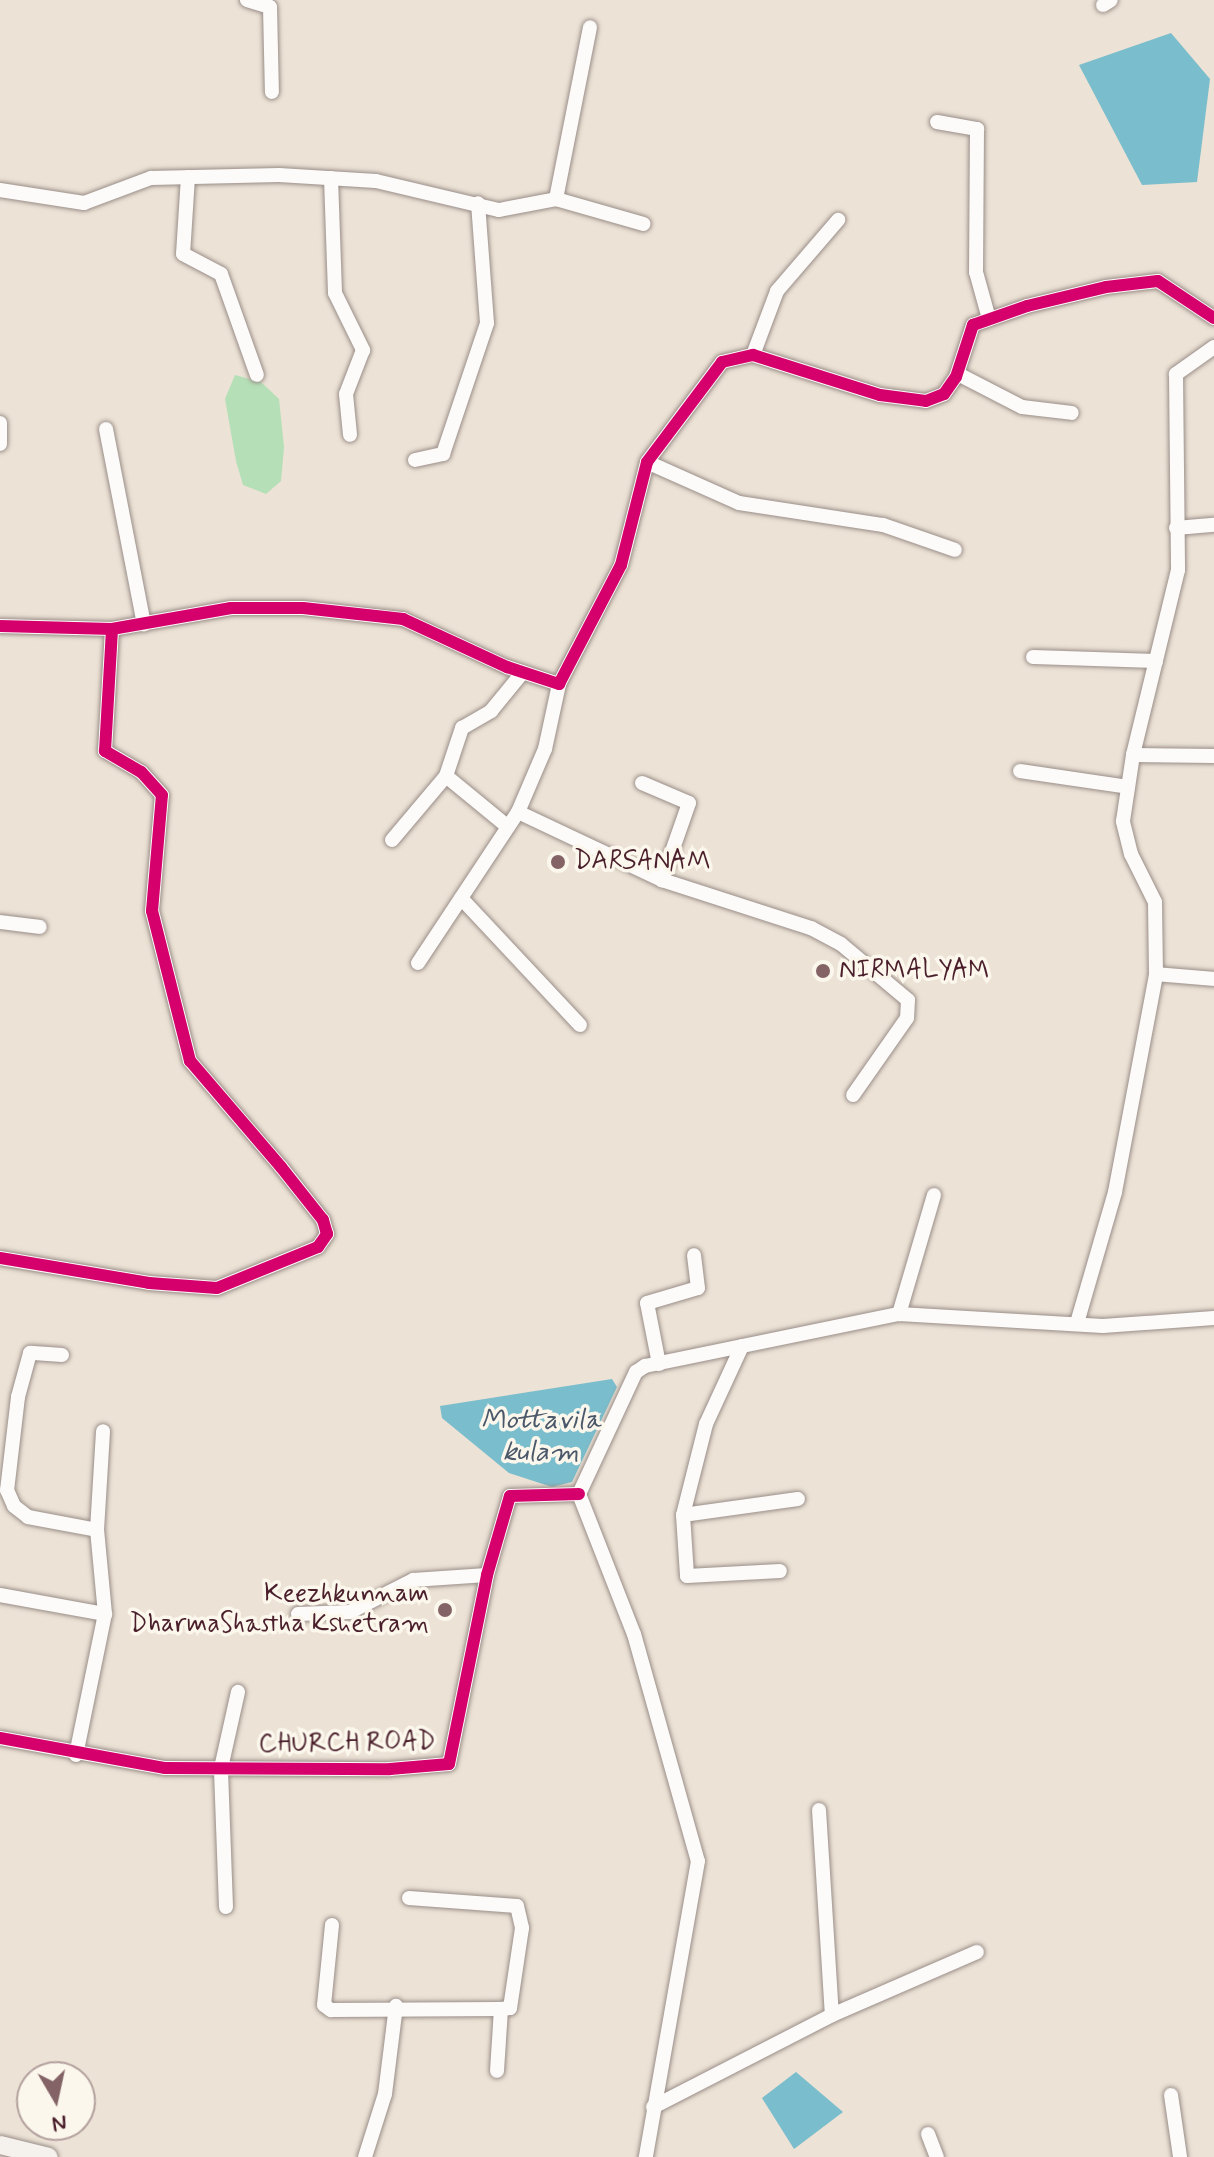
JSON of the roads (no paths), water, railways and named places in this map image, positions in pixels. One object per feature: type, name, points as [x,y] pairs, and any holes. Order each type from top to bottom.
[{"type":"main road","points":[[0,2145],[42,2156]]},
{"type":"street","points":[[247,0],[270,7],[272,92]]},
{"type":"street","points":[[556,199],[590,27]]},
{"type":"street","points":[[937,122],[977,129],[976,272],[989,319]]},
{"type":"street","points":[[188,177],[183,254],[221,274],[257,375]]},
{"type":"street","points":[[0,190],[84,203],[151,178],[331,178],[376,181],[499,210],[556,199],[644,224]]},
{"type":"street","points":[[331,178],[335,293],[363,350],[346,394],[350,435]]},
{"type":"street","points":[[415,460],[443,454],[487,323],[478,203]]},
{"type":"street","points":[[753,355],[777,291],[838,220]]},
{"type":"street","points":[[418,963],[518,812],[545,749],[559,684],[621,565],[647,462],[715,367],[731,358],[753,355],[880,395],[926,401],[944,394],[958,374],[971,329],[989,319],[1106,287],[1158,281],[1214,318]]},
{"type":"street","points":[[1077,1323],[1115,1192],[1156,974],[1155,902],[1131,854],[1123,821],[1133,755],[1178,570],[1176,374],[1214,347]]},
{"type":"street","points":[[958,374],[1022,407],[1072,413]]},
{"type":"street","points":[[0,423],[0,444]]},
{"type":"street","points":[[106,429],[144,624]]},
{"type":"street","points":[[647,462],[739,503],[883,525],[955,550]]},
{"type":"street","points":[[1176,528],[1214,525]]},
{"type":"street","points":[[0,626],[112,629],[231,608],[303,608],[403,619],[523,672],[559,684]]},
{"type":"street","points":[[0,1258],[149,1283],[217,1288],[318,1247],[327,1234],[323,1220],[190,1061],[152,911],[162,795],[141,772],[105,751],[112,629]]},
{"type":"street","points":[[1033,657],[1156,661]]},
{"type":"street","points":[[392,840],[446,776],[462,728],[491,711],[523,672]]},
{"type":"street","points":[[1133,755],[1214,756]]},
{"type":"street","points":[[1020,771],[1128,787]]},
{"type":"street","points":[[446,776],[508,827]]},
{"type":"street","points":[[642,783],[689,803],[662,880]]},
{"type":"street","points":[[518,812],[662,880],[811,928],[841,944],[908,1000],[907,1018],[853,1095]]},
{"type":"street","points":[[461,898],[580,1025]]},
{"type":"street","points":[[0,922],[40,927]]},
{"type":"street","points":[[1156,974],[1214,979]]},
{"type":"street","points":[[899,1314],[934,1195]]},
{"type":"street","points":[[659,1364],[647,1303],[698,1288],[694,1255]]},
{"type":"street","points":[[646,2157],[698,1861],[634,1634],[579,1494],[636,1372],[659,1364],[899,1314],[1103,1326],[1214,1318]]},
{"type":"street","points":[[742,1346],[706,1424],[683,1515],[687,1576],[780,1571]]},
{"type":"street","points":[[62,1355],[30,1353],[18,1397],[7,1490],[14,1506],[28,1517],[97,1530]]},
{"type":"street","points":[[76,1755],[105,1614],[97,1530],[103,1431]]},
{"type":"street","name":"CHURCH ROAD","points":[[0,1738],[76,1755],[165,1768],[416,1769],[449,1764],[487,1575],[510,1496],[579,1494]]},
{"type":"street","points":[[683,1515],[798,1499]]},
{"type":"street","points":[[298,1614],[350,1612],[413,1580],[487,1575]]},
{"type":"street","points":[[0,1595],[105,1614]]},
{"type":"street","points":[[226,1907],[221,1768],[238,1692]]},
{"type":"street","points":[[819,1810],[832,2015]]},
{"type":"street","points":[[332,1925],[324,2005],[331,2010],[396,2006],[510,2008],[522,1928],[517,1906],[409,1898]]},
{"type":"street","points":[[653,2107],[832,2015],[977,1952]]},
{"type":"street","points":[[365,2157],[385,2094],[396,2006]]},
{"type":"street","points":[[497,2071],[501,2009]]},
{"type":"street","points":[[1171,2095],[1180,2157]]},
{"type":"street","points":[[928,2134],[937,2157]]},
{"type":"water","points":[[1171,33],[1210,79],[1197,182],[1142,185],[1079,65]]},
{"type":"water","name":"Mottavila kulam","points":[[612,1379],[617,1387],[572,1482],[552,1487],[509,1473],[442,1418],[440,1406]]},
{"type":"water","points":[[796,2072],[843,2112],[794,2149],[762,2098]]},
{"type":"place","name":"DARSANAM","points":[[558,862]]},
{"type":"place","name":"NIRMALYAM","points":[[823,971]]},
{"type":"place","name":"Keezhkunnam DharmaShastha Kshetram","points":[[445,1610]]}]
